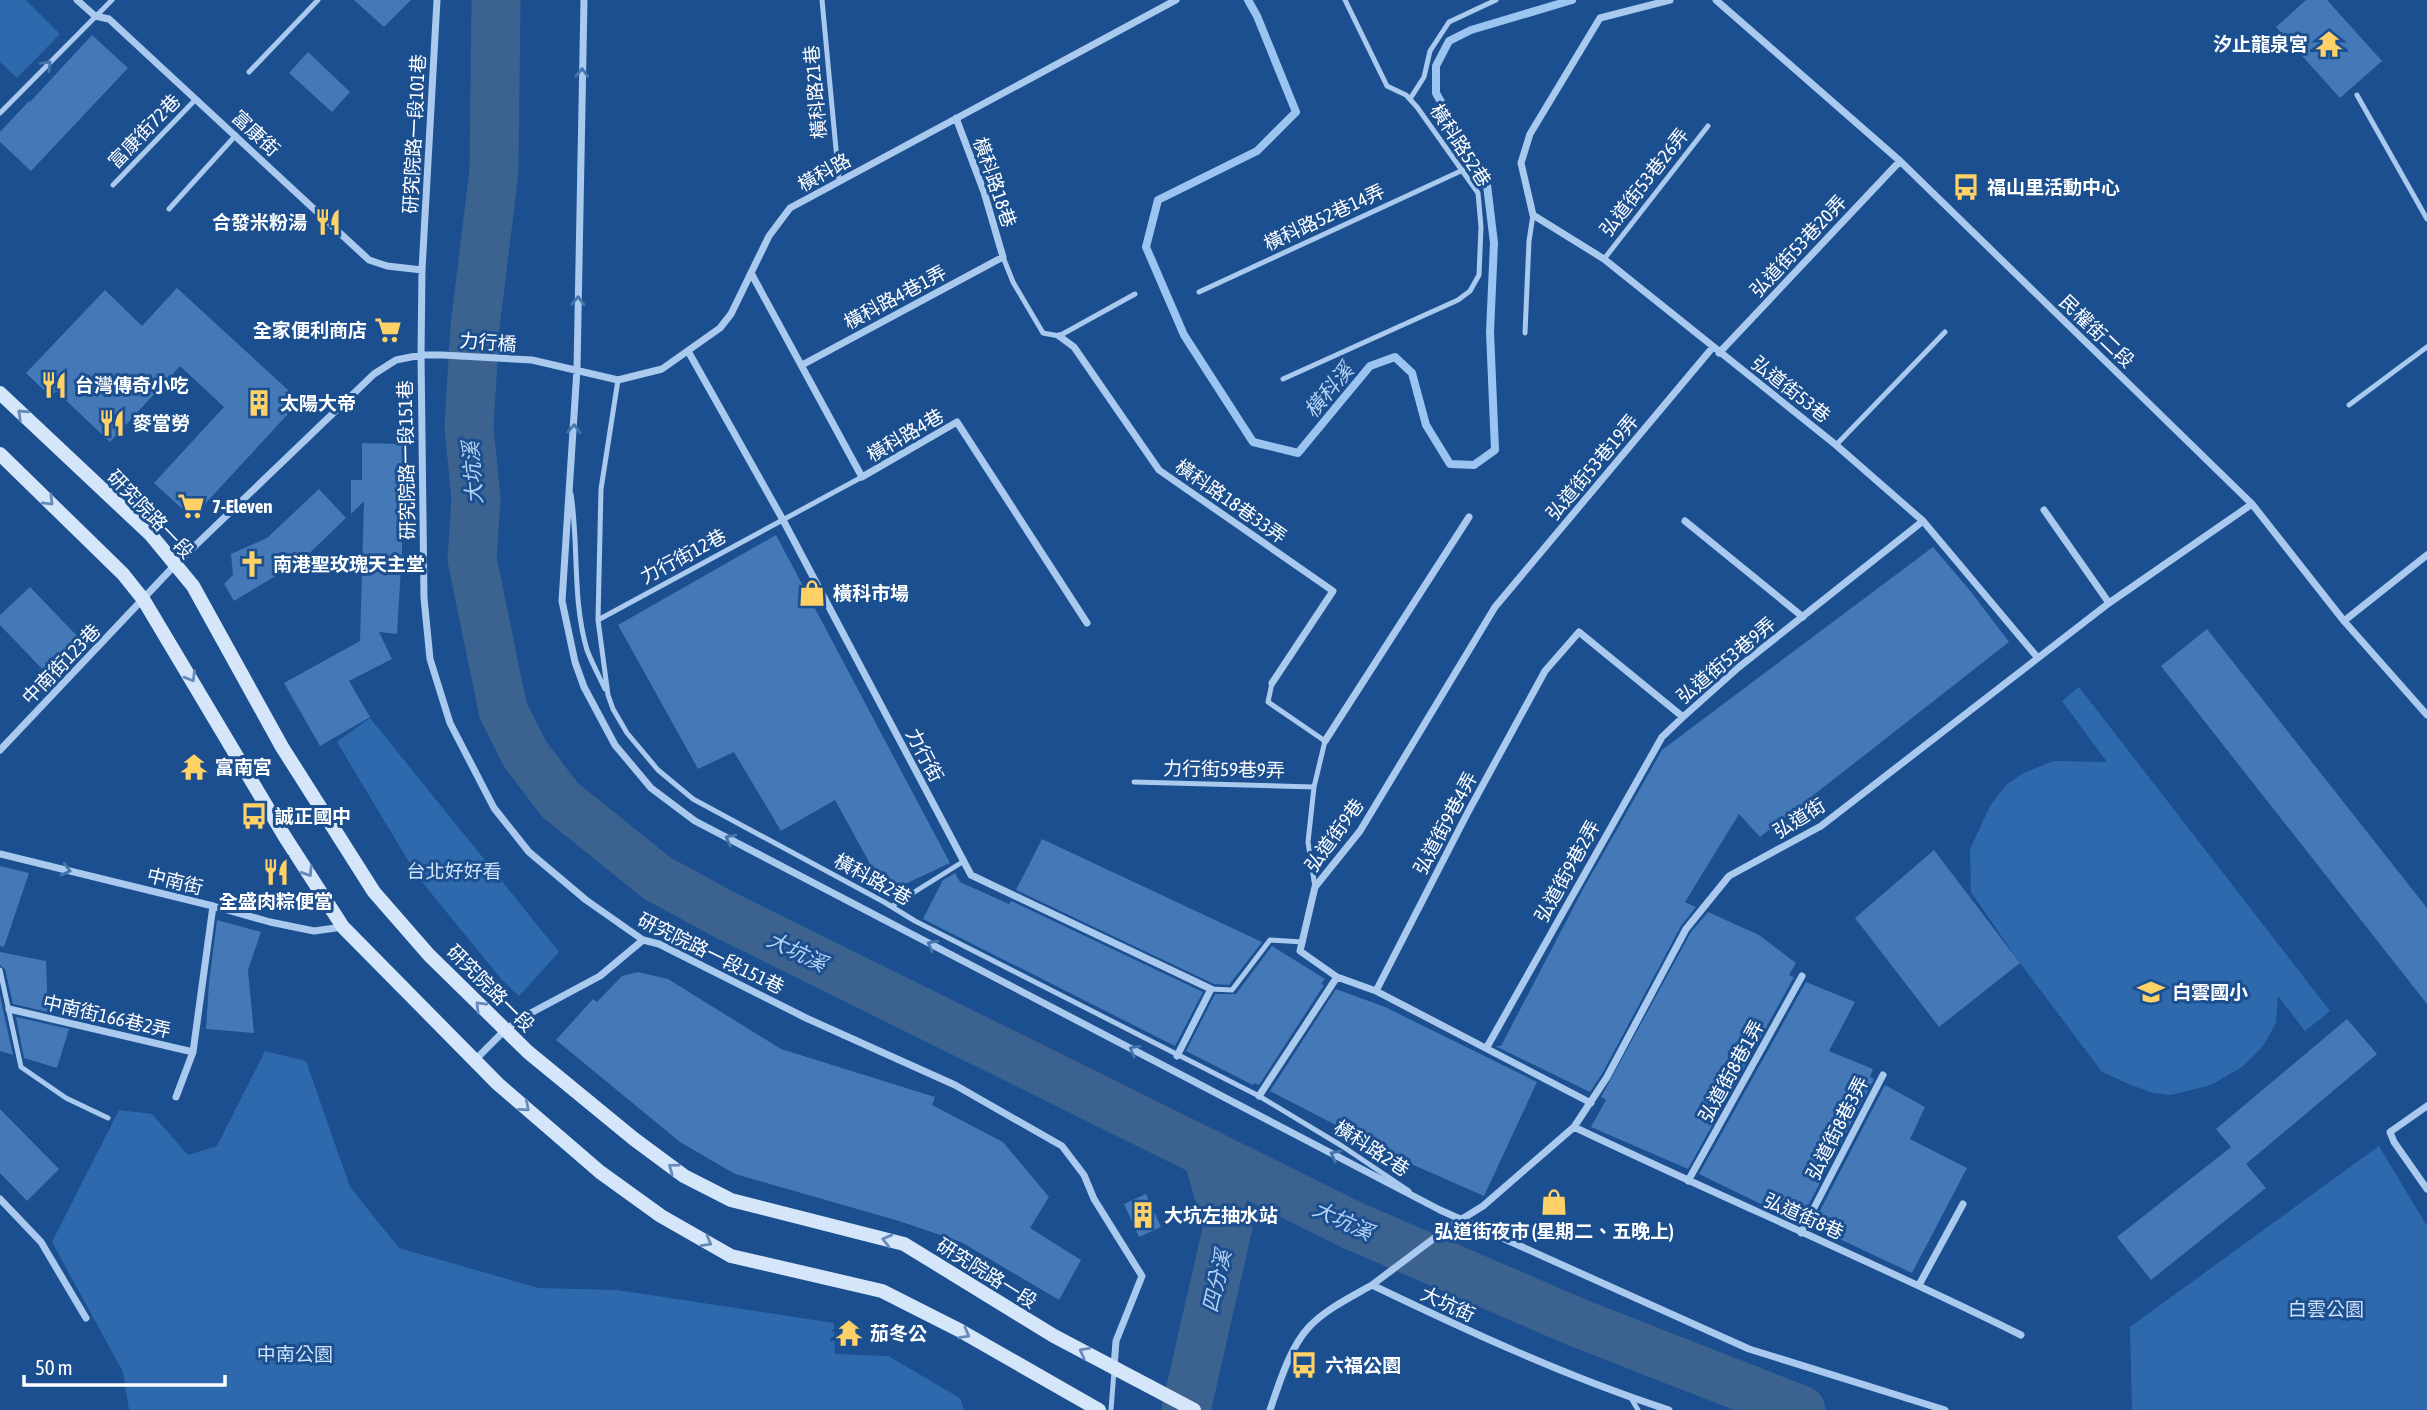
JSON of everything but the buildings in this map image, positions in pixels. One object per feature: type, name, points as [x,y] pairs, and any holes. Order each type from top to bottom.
[{"type":"main road","name":"研究院路一段","points":[[0,393],[151,535],[193,586],[282,747],[374,892],[429,954],[505,1030],[634,1139],[684,1176],[731,1200],[904,1244],[1054,1336],[1194,1410]]},
{"type":"main road","points":[[0,454],[123,574],[143,599],[285,836],[343,927],[474,1061],[600,1172],[661,1216],[731,1256],[882,1291],[959,1330],[1099,1410]]},
{"type":"street","name":"富康街","points":[[77,0],[95,16],[109,19],[369,260],[387,266],[422,271]]},
{"type":"street","name":"研究院路一段101巷","points":[[422,271],[437,0]]},
{"type":"street","points":[[584,0],[577,369],[562,601],[575,662],[584,687],[615,745],[650,788],[705,826],[1461,1220],[1749,1349],[1945,1410]]},
{"type":"street","name":"橫科路","points":[[532,360],[618,380],[662,369],[720,328],[731,314],[769,236],[790,208],[1176,0]]},
{"type":"street","points":[[1533,215],[1521,163],[1530,134],[1600,18],[1670,0]]},
{"type":"street","name":"民權街二段","points":[[1716,0],[1900,161],[2252,504],[2344,621],[2427,715]]},
{"type":"street","name":"橫科路18巷","points":[[956,118],[984,192],[1003,257]]},
{"type":"street","name":"弘道街53巷20弄","points":[[1719,353],[1900,161]]},
{"type":"street","name":"弘道街53巷","points":[[1533,215],[1604,259],[1836,445],[1923,521],[2037,657]]},
{"type":"street","name":"橫科路4巷1弄","points":[[802,365],[1003,257]]},
{"type":"street","name":"研究院路一段151巷","points":[[422,271],[424,598],[430,659],[450,723],[494,808],[529,852],[586,900],[643,940],[659,944],[806,1018],[955,1085],[1062,1146],[1084,1175],[1094,1199],[1142,1276],[1116,1341],[1114,1368]]},
{"type":"street","name":"橫科路4巷","points":[[751,273],[862,477],[957,422],[1087,623]]},
{"type":"street","name":"橫科路18巷33弄","points":[[1059,335],[1074,347],[1159,470],[1333,591],[1272,683]]},
{"type":"street","name":"弘道街53巷19弄","points":[[1495,607],[1713,347]]},
{"type":"street","name":"力行街","points":[[688,351],[783,520],[971,875],[1211,989]]},
{"type":"street","points":[[143,599],[374,374],[396,360],[421,355]]},
{"type":"street","name":"力行橋","points":[[421,355],[532,360]]},
{"type":"street","name":"弘道街","points":[[1372,1285],[1483,1206],[1574,1127],[1591,1103],[1686,929],[1729,876],[1821,826],[2109,603],[2252,504]]},
{"type":"street","points":[[2044,510],[2109,603]]},
{"type":"street","points":[[1325,741],[1469,517]]},
{"type":"street","name":"弘道街53巷9弄","points":[[1685,521],[1802,617]]},
{"type":"street","name":"弘道街53巷9弄","points":[[1545,671],[1578,632],[1684,717],[1739,667],[1923,521]]},
{"type":"street","points":[[2344,621],[2427,555]]},
{"type":"street","name":"中南街123巷","points":[[0,750],[143,599]]},
{"type":"street","name":"弘道街9巷","points":[[1303,942],[1315,887],[1360,831],[1495,607]]},
{"type":"street","name":"弘道街9巷4弄","points":[[1376,991],[1468,812],[1545,671]]},
{"type":"street","name":"弘道街9巷2弄","points":[[1487,1048],[1662,737],[1684,717]]},
{"type":"street","name":"中南街","points":[[0,854],[270,922],[314,931],[343,927]]},
{"type":"street","points":[[193,1052],[213,906]]},
{"type":"street","points":[[474,1061],[505,1030],[527,1015],[600,976],[643,940]]},
{"type":"street","points":[[1303,942],[1300,951],[1337,977],[1376,991],[1591,1103]]},
{"type":"street","name":"弘道街8巷1弄","points":[[1688,1181],[1802,976]]},
{"type":"street","points":[[1259,1096],[1337,977]]},
{"type":"street","points":[[1177,1056],[1211,989]]},
{"type":"street","name":"中南街166巷2弄","points":[[9,1009],[193,1052],[176,1097]]},
{"type":"street","name":"弘道街8巷3弄","points":[[1801,1233],[1883,1075]]},
{"type":"street","points":[[2427,1106],[2390,1132],[2427,1189]]},
{"type":"street","name":"弘道街8巷","points":[[1574,1127],[1919,1285],[2021,1335]]},
{"type":"street","points":[[0,1199],[41,1242],[86,1318]]},
{"type":"street","points":[[1919,1285],[1963,1204]]},
{"type":"street","points":[[1270,1410],[1287,1363],[1308,1328],[1332,1308],[1372,1285]]},
{"type":"street","name":"大坑街","points":[[1372,1285],[1450,1323],[1631,1398],[1669,1410]]},
{"type":"lane","points":[[0,113],[112,0]]},
{"type":"lane","points":[[249,72],[318,0]]},
{"type":"lane","name":"橫科路21巷","points":[[822,0],[839,181]]},
{"type":"lane","name":"橫科路52巷","points":[[1283,379],[1458,300],[1470,291],[1479,275],[1481,227],[1478,193],[1410,99],[1387,86],[1345,0]]},
{"type":"lane","points":[[1410,99],[1424,77],[1430,51],[1450,22],[1496,0]]},
{"type":"lane","points":[[2357,95],[2427,219]]},
{"type":"lane","name":"富康街72巷","points":[[113,185],[197,99]]},
{"type":"lane","name":"弘道街53巷26弄","points":[[1604,259],[1708,125]]},
{"type":"lane","points":[[169,209],[236,135]]},
{"type":"lane","name":"橫科路52巷14弄","points":[[1199,292],[1463,170]]},
{"type":"lane","points":[[1525,333],[1533,215]]},
{"type":"lane","points":[[1003,257],[1013,282],[1043,333],[1059,335],[1135,294]]},
{"type":"lane","points":[[1836,445],[1945,332]]},
{"type":"lane","points":[[2348,405],[2427,347]]},
{"type":"lane","name":"橫科路2巷","points":[[618,380],[601,489],[598,620],[608,695],[627,733],[658,770],[675,786],[711,810],[915,921],[1259,1096],[1433,1206]]},
{"type":"lane","name":"力行街12巷","points":[[598,620],[862,477]]},
{"type":"lane","points":[[571,489],[575,519],[577,595],[582,625],[588,651],[608,695]]},
{"type":"lane","points":[[1272,683],[1268,702],[1325,741],[1314,787],[1308,842],[1315,887]]},
{"type":"lane","name":"力行街59巷9弄","points":[[1134,782],[1314,787]]},
{"type":"lane","points":[[891,906],[964,861]]},
{"type":"lane","points":[[1211,989],[1232,990],[1270,940],[1303,942]]},
{"type":"lane","points":[[0,970],[21,1067],[66,1098],[108,1118]]},
{"type":"lane","points":[[1111,1410],[1114,1368]]},
{"type":"lane","points":[[1631,1398],[1637,1410]]},
{"type":"green space","points":[[0,0],[26,0],[60,34],[17,78],[0,62]]},
{"type":"green space","points":[[2079,687],[2330,1011],[2305,1031],[2278,996],[2276,1023],[2263,1046],[2242,1067],[2211,1085],[2171,1095],[2153,1093],[2102,1072],[2020,963],[1971,892],[1970,849],[1990,806],[2006,785],[2022,774],[2053,761],[2107,762],[2062,701]]},
{"type":"green space","name":"台北好好看","points":[[370,718],[559,952],[519,996],[502,980],[418,877],[337,742]]},
{"type":"green space","name":"中南公園","points":[[265,1051],[306,1061],[350,1187],[399,1248],[539,1288],[617,1290],[834,1323],[835,1354],[888,1356],[960,1398],[964,1410],[129,1410],[123,1372],[52,1242],[119,1110],[152,1114],[188,1155],[217,1146]]},
{"type":"green space","name":"白雲公園","points":[[2379,1146],[2427,1226],[2427,1410],[2132,1410],[2130,1327]]},
{"type":"waterway","name":"大坑溪","points":[[496,0],[494,171],[475,327],[469,427],[476,499],[472,559],[503,710],[525,754],[560,800],[657,878],[725,915],[1354,1226],[1576,1322],[1801,1410]]},
{"type":"waterway","name":"橫科溪","points":[[1248,0],[1296,112],[1257,151],[1158,200],[1146,247],[1184,335],[1253,442],[1298,453],[1370,366],[1395,357],[1412,373],[1426,425],[1450,464],[1474,465],[1495,450],[1490,332],[1494,243],[1487,185],[1436,93],[1436,66],[1449,41],[1471,30],[1572,0]]},
{"type":"waterway","name":"四分溪","points":[[1186,1410],[1228,1226],[1207,1153]]},
{"type":"place","name":"汐止龍泉宮","points":[[2329,44]]},
{"type":"place","name":"福山里活動中心","points":[[1966,187]]},
{"type":"place","name":"合發米粉湯","points":[[328,222]]},
{"type":"place","name":"全家便利商店","points":[[388,330]]},
{"type":"place","name":"台灣傳奇小吃","points":[[54,385]]},
{"type":"place","name":"太陽大帝","points":[[259,403]]},
{"type":"place","name":"麥當勞","points":[[112,423]]},
{"type":"place","name":"7-Eleven","points":[[191,506]]},
{"type":"place","name":"南港聖玫瑰天主堂","points":[[252,564]]},
{"type":"place","name":"橫科市場","points":[[812,593]]},
{"type":"place","name":"富南宮","points":[[194,767]]},
{"type":"place","name":"誠正國中","points":[[254,816]]},
{"type":"place","name":"全盛肉粽便當","points":[[276,872]]},
{"type":"place","name":"白雲國小","points":[[2151,992]]},
{"type":"place","name":"弘道街夜市 (星期二、五晚上)","points":[[1554,1202]]},
{"type":"place","name":"大坑左抽水站","points":[[1143,1215]]},
{"type":"place","name":"茄冬公","points":[[849,1333]]},
{"type":"place","name":"六福公園","points":[[1304,1365]]}]
